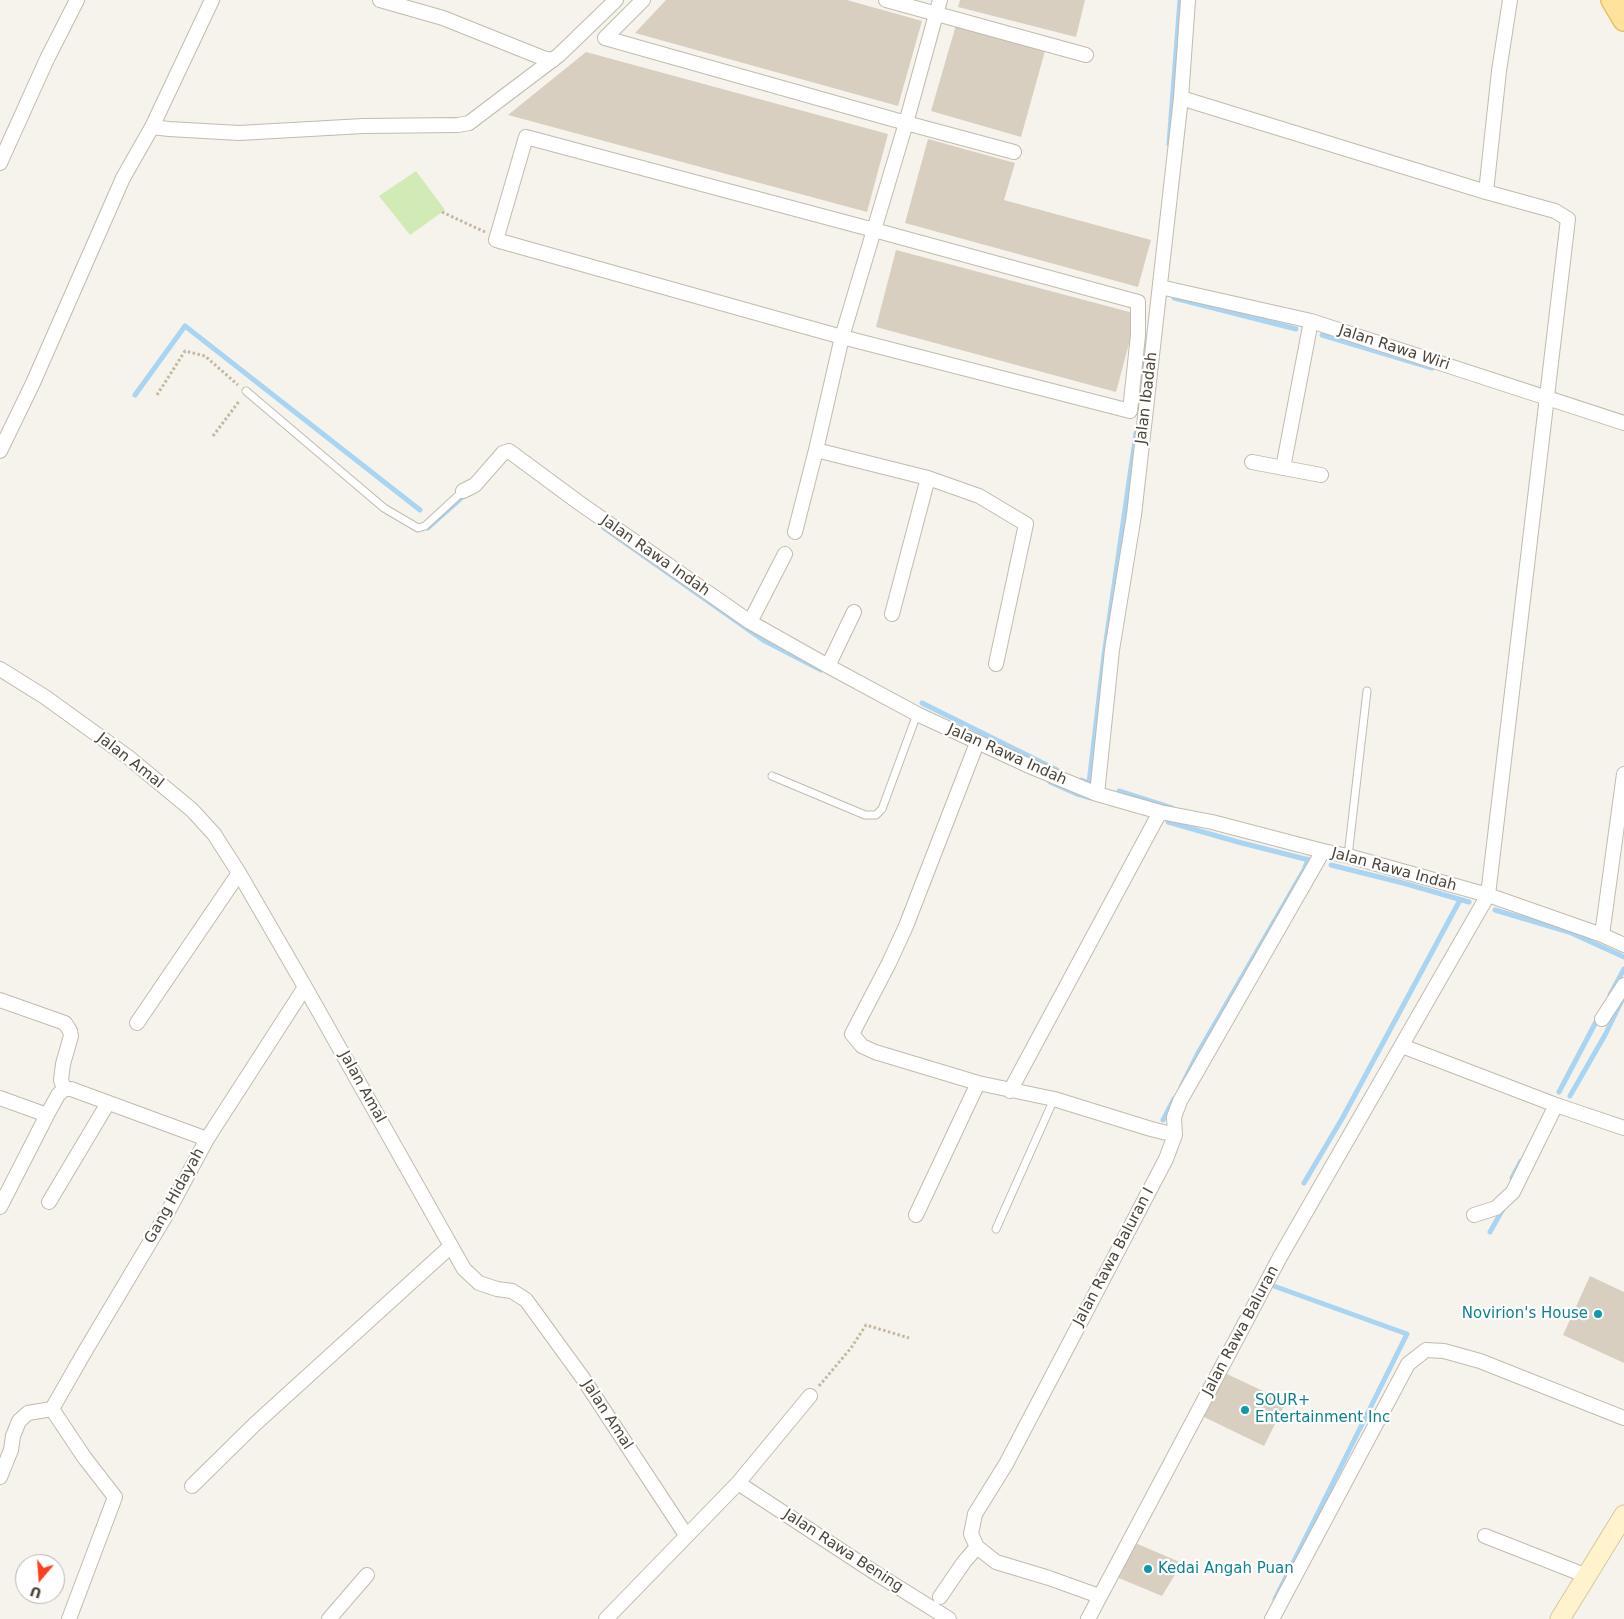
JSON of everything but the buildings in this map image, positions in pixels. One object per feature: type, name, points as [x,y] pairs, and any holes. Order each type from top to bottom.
[{"type":"main road","points":[[1560,1619],[1624,1516]]},
{"type":"street","points":[[0,163],[47,59],[77,0]]},
{"type":"street","points":[[0,451],[33,383],[123,178],[152,126],[212,0]]},
{"type":"street","points":[[380,0],[442,18],[552,60]]},
{"type":"street","points":[[152,126],[169,129],[239,133],[363,126],[458,125],[469,123],[559,55],[616,0]]},
{"type":"street","points":[[643,0],[605,38],[1014,152]]},
{"type":"street","points":[[886,0],[938,7],[1086,54]]},
{"type":"street","name":"Jalan Ibadah","points":[[1097,794],[1112,650],[1134,515],[1180,98],[1188,0]]},
{"type":"street","points":[[1486,192],[1510,0]]},
{"type":"street","points":[[795,532],[842,337],[906,123],[938,7]]},
{"type":"street","points":[[1180,98],[1486,192],[1555,211],[1568,219],[1488,895]]},
{"type":"street","points":[[526,137],[1138,302],[1138,335],[1130,411],[842,337],[496,240],[497,236],[526,137]]},
{"type":"street","name":"Jalan Rawa Wiri","points":[[1160,288],[1311,321],[1546,396],[1624,423]]},
{"type":"street","points":[[1284,468],[1311,321]]},
{"type":"street","points":[[816,450],[928,478],[979,496],[1026,524],[996,664]]},
{"type":"street","name":"Jalan Rawa Indah","points":[[464,491],[475,485],[503,452],[510,451],[578,502],[750,622],[917,714],[977,742],[1097,794],[1160,812],[1212,822],[1323,852],[1348,856],[1488,895],[1602,935],[1624,945]]},
{"type":"street","points":[[1252,462],[1322,475]]},
{"type":"street","points":[[892,614],[928,478]]},
{"type":"street","points":[[750,622],[785,554]]},
{"type":"street","points":[[828,666],[854,612]]},
{"type":"street","name":"Jalan Amal","points":[[0,668],[46,697],[106,741],[192,810],[214,834],[239,873],[304,986],[464,1270],[479,1283],[496,1289],[512,1291],[526,1300],[582,1377],[686,1535]]},
{"type":"street","points":[[977,742],[906,926],[852,1034],[862,1046],[875,1052],[1010,1091],[1054,1100],[1175,1135]]},
{"type":"street","points":[[1602,935],[1624,774]]},
{"type":"street","points":[[1010,1091],[1160,812]]},
{"type":"street","name":"Jalan Rawa Baluran I","points":[[977,1548],[970,1534],[975,1514],[1015,1447],[1166,1159],[1175,1135],[1174,1117],[1180,1102],[1323,852]]},
{"type":"street","points":[[137,1023],[239,873]]},
{"type":"street","name":"Jalan Rawa Baluran","points":[[1088,1619],[1280,1257],[1488,895]]},
{"type":"street","points":[[1602,1019],[1624,985]]},
{"type":"street","name":"Gang Hidayah","points":[[52,1409],[165,1217],[207,1139],[304,986]]},
{"type":"street","points":[[0,1000],[65,1023],[71,1036],[63,1064],[61,1080],[64,1089]]},
{"type":"street","points":[[1402,1046],[1556,1105],[1624,1128]]},
{"type":"street","points":[[916,1215],[978,1082]]},
{"type":"street","points":[[0,1206],[47,1115],[58,1095],[64,1089],[71,1089],[207,1139]]},
{"type":"street","points":[[0,1098],[47,1115]]},
{"type":"street","points":[[49,1202],[108,1103]]},
{"type":"street","points":[[1474,1215],[1496,1208],[1513,1192],[1556,1105]]},
{"type":"street","points":[[192,1486],[255,1424],[451,1246]]},
{"type":"street","points":[[1272,1619],[1408,1364],[1426,1350],[1444,1351],[1480,1361],[1624,1418]]},
{"type":"street","points":[[606,1619],[738,1483],[810,1396]]},
{"type":"street","points":[[0,1477],[6,1447],[19,1421],[28,1413],[52,1409],[84,1457],[115,1498],[70,1619]]},
{"type":"street","name":"Jalan Rawa Bening","points":[[738,1483],[949,1619]]},
{"type":"street","points":[[1485,1536],[1587,1576]]},
{"type":"street","points":[[940,1597],[964,1562],[977,1548],[996,1562],[1099,1596]]},
{"type":"street","points":[[329,1619],[367,1575]]},
{"type":"lane","points":[[246,391],[384,508],[418,528],[425,526],[464,491]]},
{"type":"lane","points":[[1348,856],[1367,691]]},
{"type":"lane","points":[[772,776],[864,815],[876,815],[882,809],[917,714]]},
{"type":"lane","points":[[996,1229],[1054,1100]]},
{"type":"path","points":[[442,212],[497,236]]},
{"type":"path","points":[[157,394],[185,351],[205,356],[246,391],[213,436]]},
{"type":"path","points":[[810,1396],[851,1348],[866,1325],[909,1338]]},
{"type":"green space","points":[[416,171],[445,210],[410,235],[379,196]]},
{"type":"waterway","points":[[1169,144],[1180,0]]},
{"type":"waterway","points":[[1174,298],[1296,329]]},
{"type":"waterway","points":[[135,395],[185,326],[420,510]]},
{"type":"waterway","points":[[1322,335],[1432,368]]},
{"type":"waterway","points":[[1081,780],[1089,783],[1104,655],[1136,433]]},
{"type":"waterway","points":[[428,528],[466,494]]},
{"type":"waterway","points":[[604,528],[763,640],[821,670]]},
{"type":"waterway","points":[[922,703],[1057,770]]},
{"type":"waterway","points":[[1050,782],[1091,798]]},
{"type":"waterway","points":[[1119,791],[1172,808]]},
{"type":"waterway","points":[[1168,822],[1309,860]]},
{"type":"waterway","points":[[1181,1087],[1198,1053],[1304,870],[1308,859]]},
{"type":"waterway","points":[[1331,865],[1469,902]]},
{"type":"waterway","points":[[1304,1183],[1343,1117],[1460,900]]},
{"type":"waterway","points":[[1495,910],[1569,932],[1624,957]]},
{"type":"waterway","points":[[1610,995],[1624,969]]},
{"type":"waterway","points":[[1570,1096],[1605,1035],[1623,998]]},
{"type":"waterway","points":[[1559,1092],[1598,1018]]},
{"type":"waterway","points":[[1163,1120],[1174,1099]]},
{"type":"waterway","points":[[1512,1178],[1521,1161]]},
{"type":"waterway","points":[[1490,1232],[1503,1209]]},
{"type":"waterway","points":[[1271,1285],[1407,1334],[1275,1599]]},
{"type":"place","name":"Novirion's House","points":[[1598,1314]]},
{"type":"place","name":"SOUR+ Entertainment Inc","points":[[1245,1410]]},
{"type":"place","name":"Kedai Angah Puan","points":[[1148,1569]]}]
